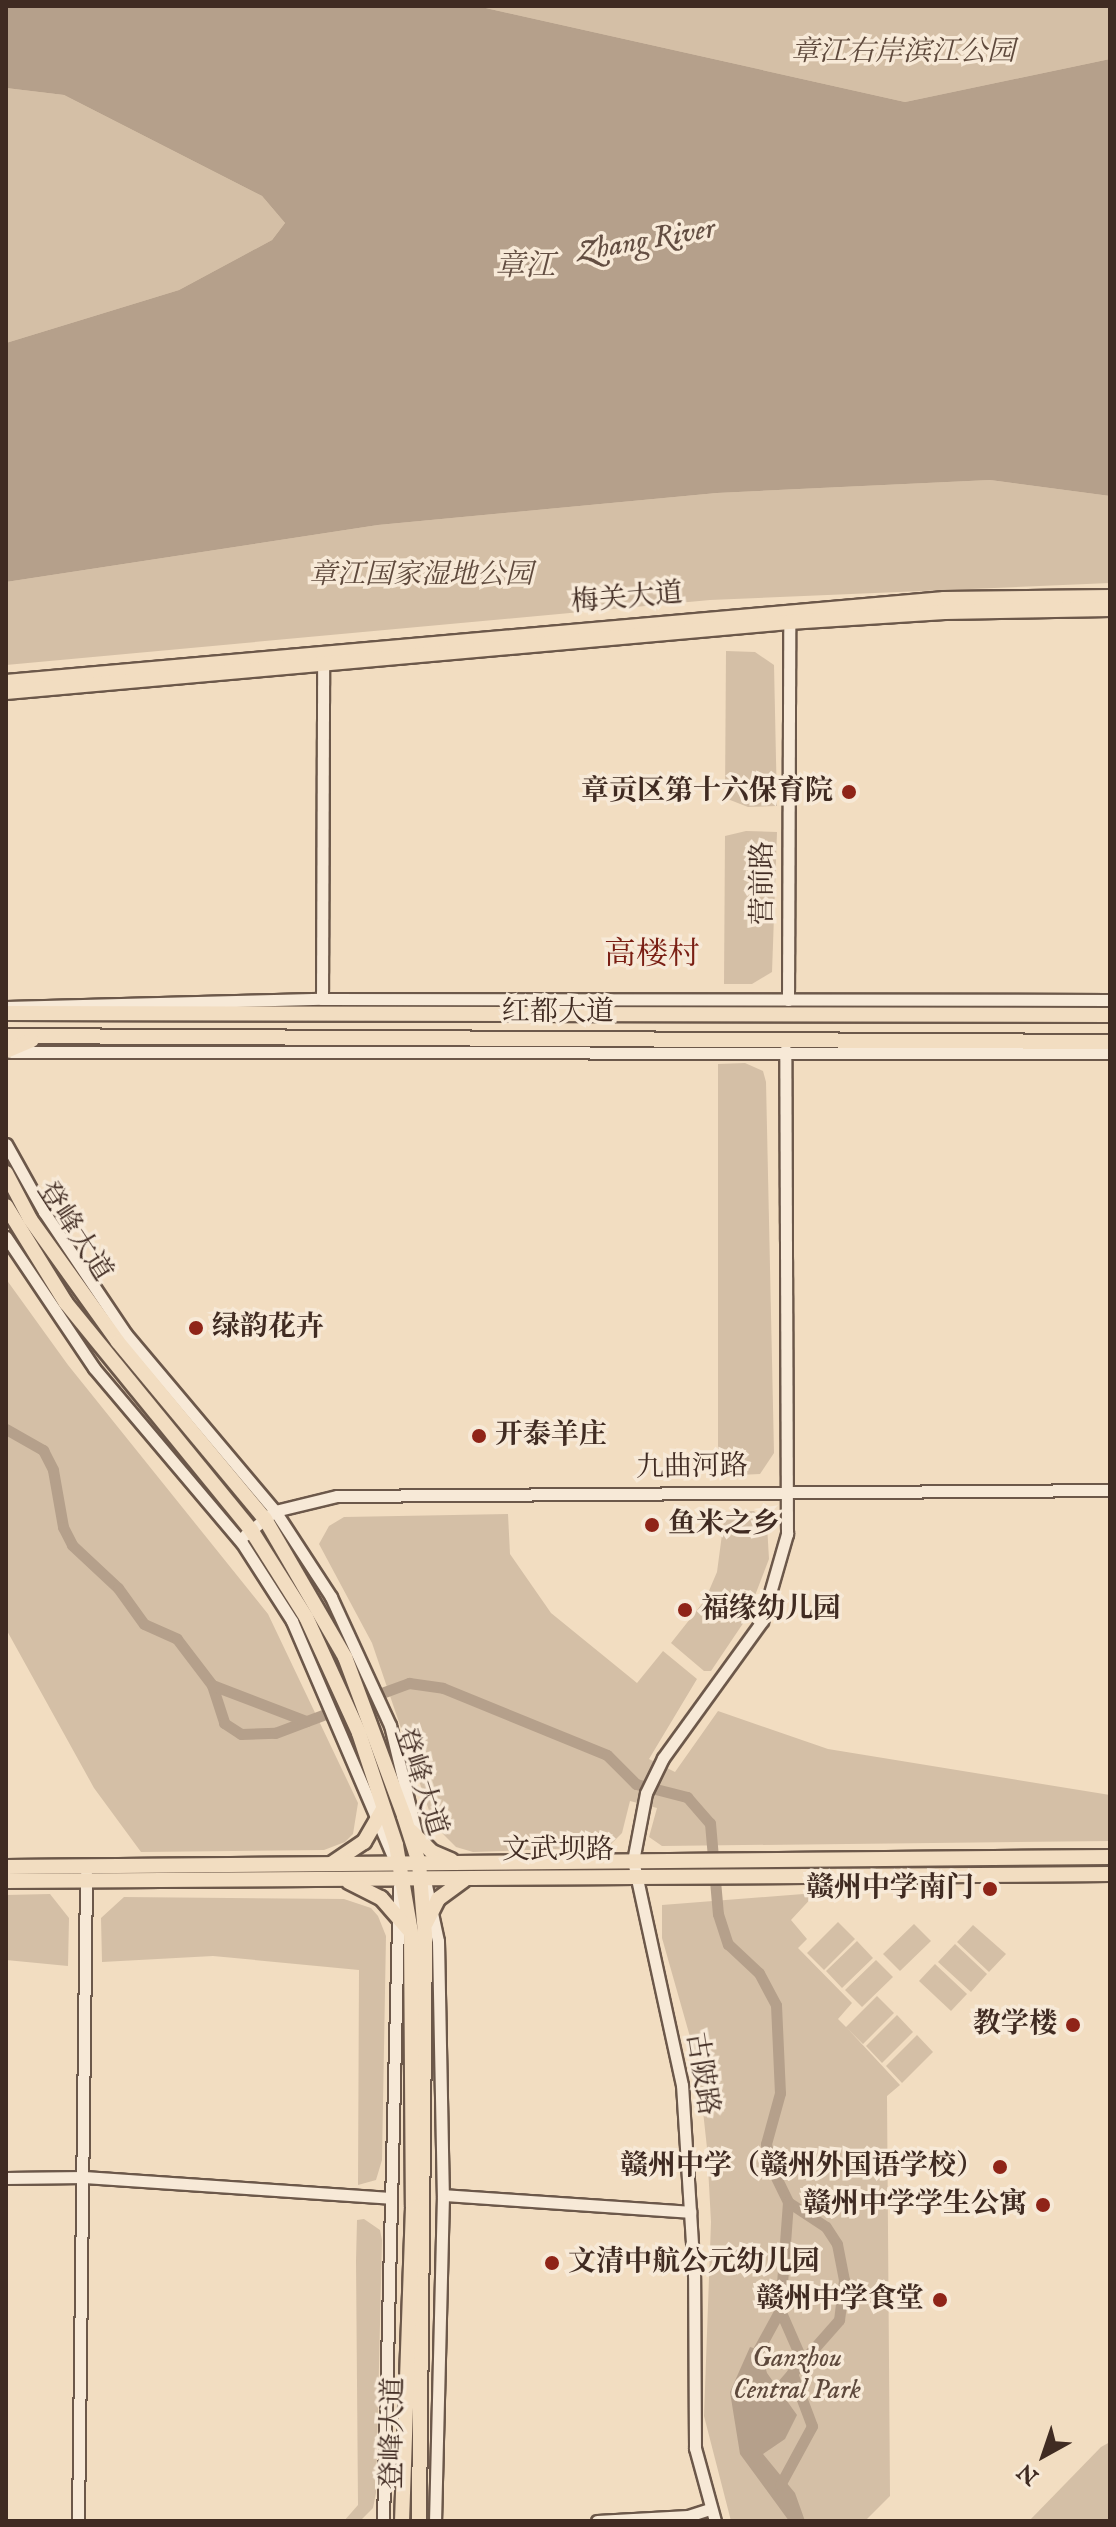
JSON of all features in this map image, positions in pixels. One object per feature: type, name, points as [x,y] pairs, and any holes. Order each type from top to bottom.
[{"type":"main road","name":"梅关大道","points":[[6,692],[944,599],[1110,597]]},
{"type":"main road","name":"梅关大道","points":[[6,682],[789,622],[1110,609]]},
{"type":"main road","points":[[6,1007],[26,1013]]},
{"type":"main road","name":"红都大道","points":[[6,1013],[1110,1015]]},
{"type":"main road","name":"红都大道","points":[[6,1036],[1110,1042]]},
{"type":"main road","points":[[6,1052],[43,1036]]},
{"type":"main road","name":"登峰大道","points":[[6,1173],[30,1219],[118,1342],[270,1515],[352,1653],[383,1726],[404,1816],[422,1871],[402,2521]]},
{"type":"main road","name":"登峰大道","points":[[6,1206],[66,1303],[245,1535],[332,1667],[359,1733],[384,1808],[418,1934],[419,2521]]},
{"type":"main road","points":[[384,1808],[378,1823],[364,1842],[334,1871],[372,1892],[418,1934],[431,1910],[451,1887],[476,1878]]},
{"type":"main road","points":[[404,1816],[418,1840],[432,1852],[460,1862]]},
{"type":"main road","name":"文武坝路","points":[[422,1871],[460,1862],[1110,1857]]},
{"type":"main road","name":"文武坝路","points":[[6,1867],[86,1874]]},
{"type":"main road","name":"文武坝路","points":[[6,1881],[86,1874],[334,1871],[422,1871],[476,1878],[1110,1874]]},
{"type":"street","name":"营前路","points":[[788,1000],[789,622]]},
{"type":"street","points":[[322,999],[324,659]]},
{"type":"street","points":[[6,1007],[322,999],[1110,1000]]},
{"type":"street","points":[[6,1052],[785,1050],[1110,1053]]},
{"type":"street","name":"古陂路","points":[[715,2521],[709,2509],[695,2448],[691,2390],[690,2212],[682,2085],[634,1877],[633,1861],[635,1828],[646,1793],[683,1729],[762,1621],[783,1555],[788,1491],[785,1050]]},
{"type":"street","points":[[6,1144],[44,1212],[126,1334],[270,1515]]},
{"type":"street","points":[[6,1237],[94,1368],[245,1535],[316,1672],[400,1871],[398,1913],[401,1945],[390,2198],[383,2521]]},
{"type":"street","name":"九曲河路","points":[[245,1535],[270,1515],[337,1496],[1110,1490]]},
{"type":"street","points":[[383,1726],[418,1840],[438,1941],[443,2195],[435,2521]]},
{"type":"street","points":[[78,2521],[86,1874]]},
{"type":"street","points":[[6,2178],[84,2177],[390,2198]]},
{"type":"street","points":[[443,2195],[690,2212]]},
{"type":"street","points":[[597,2521],[688,2516],[709,2509]]},
{"type":"green space","name":"章江右岸滨江公园","points":[[477,6],[1110,6],[1110,59],[905,102]]},
{"type":"green space","points":[[6,88],[64,95],[262,196],[285,223],[272,240],[179,290],[6,343]]},
{"type":"green space","name":"章江国家湿地公园","points":[[990,480],[1110,496],[1110,583],[710,600],[6,665],[6,582],[378,525],[717,493]]},
{"type":"green space","points":[[726,651],[755,652],[774,665],[777,806],[748,807],[725,798]]},
{"type":"green space","points":[[746,831],[777,832],[772,972],[752,984],[724,984],[725,836]]},
{"type":"green space","points":[[745,1063],[763,1071],[766,1082],[774,1453],[760,1474],[718,1476],[718,1064]]},
{"type":"green space","points":[[6,1279],[68,1365],[268,1614],[358,1803],[353,1834],[345,1842],[324,1850],[141,1852],[94,1788],[6,1629]]},
{"type":"green space","points":[[754,1511],[767,1525],[769,1559],[746,1619],[711,1671],[704,1671],[671,1643],[705,1600],[717,1572],[725,1512]]},
{"type":"green space","points":[[508,1514],[510,1554],[551,1613],[637,1683],[663,1651],[697,1679],[649,1759],[675,1772],[718,1711],[828,1749],[1110,1795],[1110,1841],[662,1846],[649,1837],[657,1808],[630,1801],[622,1833],[608,1847],[473,1852],[456,1847],[434,1825],[372,1643],[319,1544],[329,1526],[344,1517]]},
{"type":"green space","name":"Ganzhou Central Park","points":[[816,1893],[791,1920],[807,1939],[798,1948],[852,2003],[838,2019],[846,2027],[877,1996],[894,2013],[863,2044],[847,2028],[900,2085],[887,2096],[890,2496],[865,2521],[731,2521],[704,2416],[711,2222],[698,2065],[662,1938],[662,1905]]},
{"type":"green space","points":[[50,1894],[69,1918],[68,1966],[6,1960],[6,1895]]},
{"type":"green space","points":[[124,1897],[344,1899],[371,1908],[386,1936],[382,2160],[376,2180],[358,2185],[359,1970],[213,1956],[102,1962],[101,1918]]},
{"type":"green space","points":[[838,1922],[855,1939],[824,1970],[807,1953]]},
{"type":"green space","points":[[914,1924],[931,1941],[900,1971],[883,1954]]},
{"type":"green space","points":[[973,1925],[1006,1954],[989,1972],[957,1942]]},
{"type":"green space","points":[[857,1941],[873,1958],[842,1988],[826,1971]]},
{"type":"green space","points":[[955,1944],[987,1974],[971,1992],[938,1962]]},
{"type":"green space","points":[[876,1960],[893,1977],[862,2007],[845,1990]]},
{"type":"green space","points":[[935,1964],[967,1994],[951,2011],[919,1981]]},
{"type":"green space","points":[[897,2015],[913,2032],[882,2063],[866,2046]]},
{"type":"green space","points":[[917,2035],[933,2052],[902,2083],[886,2066]]},
{"type":"green space","points":[[364,2219],[380,2230],[382,2240],[376,2493],[373,2508],[360,2521],[344,2521],[358,2505],[356,2261],[357,2220]]},
{"type":"green space","points":[[1110,2442],[1110,2521],[1029,2521],[1101,2447]]},
{"type":"water","name":"章江","points":[[6,6],[477,6],[905,102],[1110,59],[1110,496],[990,480],[717,493],[378,525],[6,582],[6,343],[179,290],[272,240],[285,223],[262,196],[64,95],[6,88]]},
{"type":"water","points":[[750,2347],[760,2350],[767,2373],[797,2415],[785,2439],[763,2454],[795,2493],[805,2521],[789,2521],[740,2454],[730,2392]]},
{"type":"waterway","points":[[6,1429],[43,1450],[53,1470],[63,1527],[72,1545],[118,1588],[144,1624],[177,1639],[212,1685],[224,1723],[241,1734],[275,1733],[352,1704]]},
{"type":"waterway","points":[[368,1698],[409,1683],[443,1688],[607,1755],[636,1784],[687,1797],[710,1823],[718,1914],[728,1944],[759,1973],[776,2005],[780,2093],[766,2144],[772,2169],[788,2202],[826,2227],[837,2244],[844,2280],[839,2320],[772,2396]]},
{"type":"waterway","points":[[212,1685],[306,1721]]},
{"type":"waterway","points":[[788,2202],[780,2310],[801,2358]]},
{"type":"waterway","points":[[757,2363],[756,2354],[780,2310]]},
{"type":"waterway","points":[[780,2485],[812,2426],[792,2373]]},
{"type":"place","name":"章贡区第十六保育院","points":[[849,792]]},
{"type":"place","name":"绿韵花卉","points":[[196,1328]]},
{"type":"place","name":"开泰羊庄","points":[[479,1436]]},
{"type":"place","name":"鱼米之乡","points":[[652,1525]]},
{"type":"place","name":"福缘幼儿园","points":[[685,1610]]},
{"type":"place","name":"赣州中学南门","points":[[990,1889]]},
{"type":"place","name":"教学楼","points":[[1073,2025]]},
{"type":"place","name":"赣州中学（赣州外国语学校）","points":[[1000,2167]]},
{"type":"place","name":"赣州中学学生公寓","points":[[1043,2205]]},
{"type":"place","name":"文清中航公元幼儿园","points":[[552,2263]]},
{"type":"place","name":"赣州中学食堂","points":[[940,2300]]},
{"type":"district","name":"高楼村","points":[[652,956]]},
{"type":"water label","name":"Zhang River","points":[[646,241]]}]
